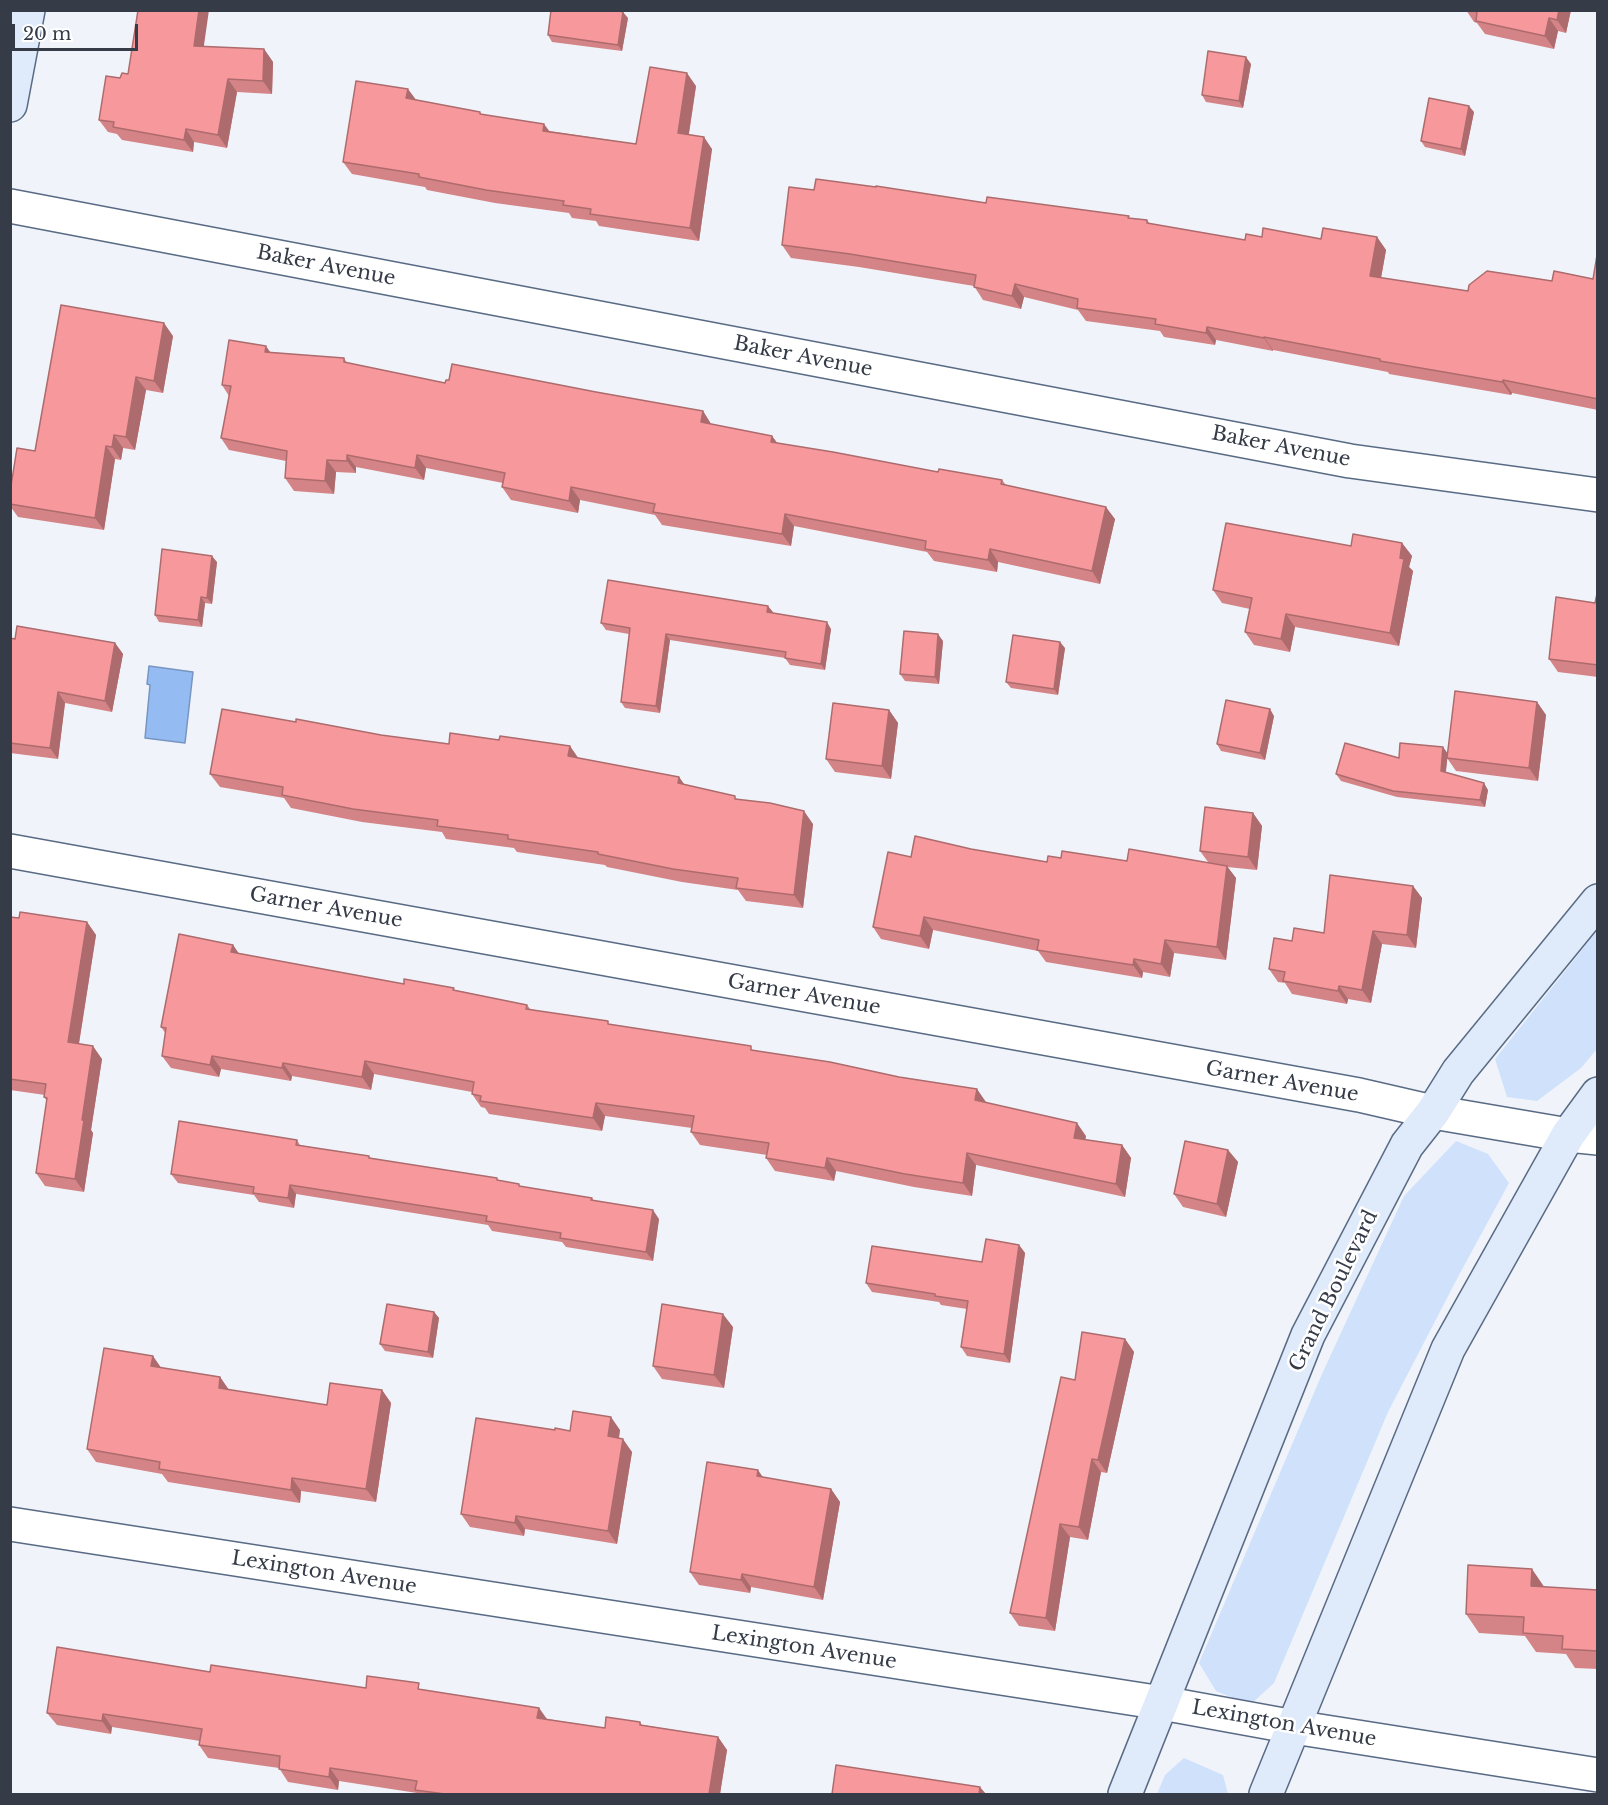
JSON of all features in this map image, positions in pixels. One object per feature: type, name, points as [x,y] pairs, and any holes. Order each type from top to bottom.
[{"type":"street","points":[[10,105],[28,10]]},
{"type":"street","name":"Baker Avenue","points":[[10,206],[1350,461],[1598,495]]},
{"type":"street","name":"Garner Avenue","points":[[10,851],[1359,1095],[1433,1112],[1583,1136]]},
{"type":"street","name":"Grand Boulevard","points":[[1125,1794],[1308,1335],[1407,1145],[1433,1112],[1458,1072],[1598,901]]},
{"type":"street","points":[[1266,1794],[1448,1348],[1583,1136],[1598,1094]]},
{"type":"street","name":"Lexington Avenue","points":[[10,1524],[1162,1703],[1294,1727],[1598,1775]]},
{"type":"shaded area","points":[[1597,931],[1597,1049],[1581,1068],[1537,1101],[1507,1097],[1495,1059]]},
{"type":"shaded area","points":[[1456,1141],[1488,1154],[1509,1183],[1388,1412],[1274,1683],[1250,1705],[1216,1691],[1199,1663],[1322,1374],[1404,1196]]},
{"type":"shaded area","points":[[1184,1758],[1223,1775],[1228,1794],[1157,1794],[1165,1775]]},
{"type":"water","points":[[149,666],[193,672],[185,743],[145,738],[150,685],[147,684]]},
{"type":"building","points":[[138,10],[199,10],[194,46],[264,49],[263,81],[228,79],[218,135],[186,129],[184,140],[113,127],[114,122],[99,120],[106,76],[120,78],[122,73],[128,74]]},
{"type":"building","points":[[551,10],[616,10],[623,12],[618,45],[548,35]]},
{"type":"building","points":[[1472,10],[1559,10],[1557,20],[1549,18],[1545,36],[1476,21],[1477,12]]},
{"type":"building","points":[[1208,51],[1246,57],[1239,101],[1202,95]]},
{"type":"building","points":[[650,67],[687,73],[678,133],[704,137],[690,228],[590,214],[591,209],[563,205],[564,201],[486,190],[419,177],[419,174],[343,162],[356,81],[408,89],[406,98],[480,112],[480,114],[544,124],[543,131],[636,144]]},
{"type":"building","points":[[1429,98],[1469,106],[1461,149],[1421,141]]},
{"type":"building","points":[[816,179],[986,203],[987,197],[1129,216],[1128,218],[1147,220],[1147,223],[1245,240],[1246,234],[1262,237],[1263,228],[1321,239],[1323,228],[1377,237],[1370,276],[1468,291],[1469,285],[1487,271],[1552,281],[1554,271],[1593,279],[1598,249],[1598,399],[1503,380],[1502,382],[1380,361],[1380,359],[1207,327],[1206,333],[1155,324],[1156,319],[1077,308],[1078,299],[1015,284],[1012,296],[974,287],[976,275],[782,245],[789,187],[814,190]]},
{"type":"building","points":[[61,305],[164,323],[154,381],[136,377],[126,437],[114,435],[112,447],[106,446],[95,518],[10,504],[17,448],[35,451]]},
{"type":"building","points":[[229,340],[266,346],[265,352],[344,358],[344,362],[445,383],[449,380],[452,364],[703,411],[701,422],[772,436],[771,442],[938,472],[939,469],[1002,480],[1001,484],[1106,507],[1092,571],[990,549],[988,560],[925,549],[926,541],[785,514],[782,534],[653,512],[655,504],[571,487],[569,501],[502,487],[505,473],[417,455],[415,468],[347,455],[347,461],[327,460],[325,481],[285,478],[287,451],[221,438],[231,386],[222,385]]},
{"type":"building","points":[[1226,523],[1351,546],[1353,534],[1402,543],[1400,558],[1404,559],[1390,633],[1286,614],[1281,639],[1245,632],[1252,598],[1213,590]]},
{"type":"building","points":[[162,549],[212,556],[207,598],[201,597],[198,620],[155,615]]},
{"type":"building","points":[[608,580],[768,606],[767,612],[827,622],[821,664],[785,658],[786,652],[666,634],[656,706],[621,702],[630,628],[601,623]]},
{"type":"building","points":[[1598,589],[1598,665],[1549,659],[1556,597],[1595,603]]},
{"type":"building","points":[[17,626],[115,643],[105,701],[58,692],[50,748],[10,743],[10,638],[15,639]]},
{"type":"building","points":[[904,631],[938,634],[935,677],[900,674]]},
{"type":"building","points":[[1013,635],[1060,642],[1054,689],[1006,682]]},
{"type":"building","points":[[1455,691],[1537,702],[1529,768],[1447,758]]},
{"type":"building","points":[[1226,700],[1270,709],[1260,753],[1217,744]]},
{"type":"building","points":[[833,703],[889,710],[882,766],[826,759]]},
{"type":"building","points":[[222,709],[449,744],[450,733],[499,740],[500,736],[570,746],[568,756],[679,777],[678,783],[735,796],[735,799],[770,803],[804,811],[794,895],[736,888],[738,878],[673,869],[598,854],[598,852],[508,839],[508,835],[437,826],[438,820],[353,809],[282,795],[283,787],[210,774]]},
{"type":"building","points":[[1345,743],[1399,758],[1400,743],[1443,747],[1441,771],[1484,783],[1480,800],[1393,791],[1336,774]]},
{"type":"building","points":[[1205,807],[1253,813],[1248,857],[1200,851]]},
{"type":"building","points":[[915,836],[971,849],[1047,862],[1048,856],[1061,858],[1062,851],[1127,861],[1129,849],[1227,866],[1217,947],[1165,940],[1161,964],[1134,959],[1133,965],[1037,950],[1039,940],[924,917],[920,936],[873,927],[888,852],[911,857]]},
{"type":"building","points":[[1330,875],[1413,886],[1407,935],[1373,931],[1362,990],[1339,986],[1338,991],[1283,981],[1285,972],[1269,969],[1274,938],[1292,941],[1294,928],[1324,933]]},
{"type":"building","points":[[20,912],[87,922],[68,1042],[93,1046],[75,1179],[36,1173],[47,1098],[44,1097],[46,1084],[10,1079],[10,917],[19,918]]},
{"type":"building","points":[[179,934],[233,945],[231,952],[404,984],[404,979],[454,988],[453,990],[527,1005],[526,1009],[751,1046],[751,1050],[977,1089],[975,1100],[1077,1123],[1074,1138],[1122,1145],[1116,1184],[967,1153],[963,1183],[827,1158],[825,1168],[766,1158],[769,1143],[691,1132],[694,1116],[596,1103],[593,1118],[480,1101],[481,1096],[472,1094],[474,1082],[365,1061],[362,1077],[283,1063],[282,1068],[212,1056],[210,1065],[162,1056],[166,1028],[161,1027]]},
{"type":"building","points":[[179,1121],[297,1140],[296,1145],[497,1178],[497,1180],[519,1184],[519,1186],[653,1210],[646,1252],[560,1238],[561,1233],[486,1221],[487,1216],[290,1185],[288,1198],[253,1193],[254,1187],[171,1174]]},
{"type":"building","points":[[1185,1141],[1228,1150],[1217,1204],[1174,1194]]},
{"type":"building","points":[[986,1239],[1019,1245],[1004,1354],[961,1347],[968,1301],[866,1283],[872,1246],[982,1262]]},
{"type":"building","points":[[387,1304],[434,1312],[428,1352],[380,1344]]},
{"type":"building","points":[[662,1304],[723,1314],[714,1375],[653,1366]]},
{"type":"building","points":[[1082,1332],[1125,1339],[1098,1460],[1092,1459],[1079,1527],[1060,1524],[1046,1618],[1010,1613],[1061,1377],[1075,1380]]},
{"type":"building","points":[[104,1348],[153,1356],[151,1366],[220,1377],[219,1388],[327,1405],[330,1383],[382,1390],[366,1489],[292,1478],[291,1490],[159,1469],[160,1462],[87,1449]]},
{"type":"building","points":[[573,1411],[611,1417],[608,1436],[623,1439],[608,1531],[516,1516],[515,1523],[461,1514],[476,1418],[570,1431]]},
{"type":"building","points":[[707,1462],[758,1470],[757,1476],[831,1489],[814,1587],[742,1574],[741,1580],[690,1572]]},
{"type":"building","points":[[1468,1565],[1532,1569],[1531,1586],[1598,1590],[1598,1651],[1562,1649],[1563,1636],[1523,1633],[1524,1617],[1466,1614]]},
{"type":"building","points":[[57,1647],[210,1672],[211,1665],[366,1688],[367,1676],[419,1683],[418,1689],[539,1708],[537,1718],[605,1728],[606,1717],[640,1722],[640,1725],[718,1737],[709,1794],[445,1794],[415,1790],[417,1781],[330,1768],[329,1777],[279,1769],[280,1756],[199,1745],[202,1729],[103,1714],[102,1721],[47,1713]]},
{"type":"building","points":[[836,1765],[980,1787],[979,1794],[832,1794]]}]
